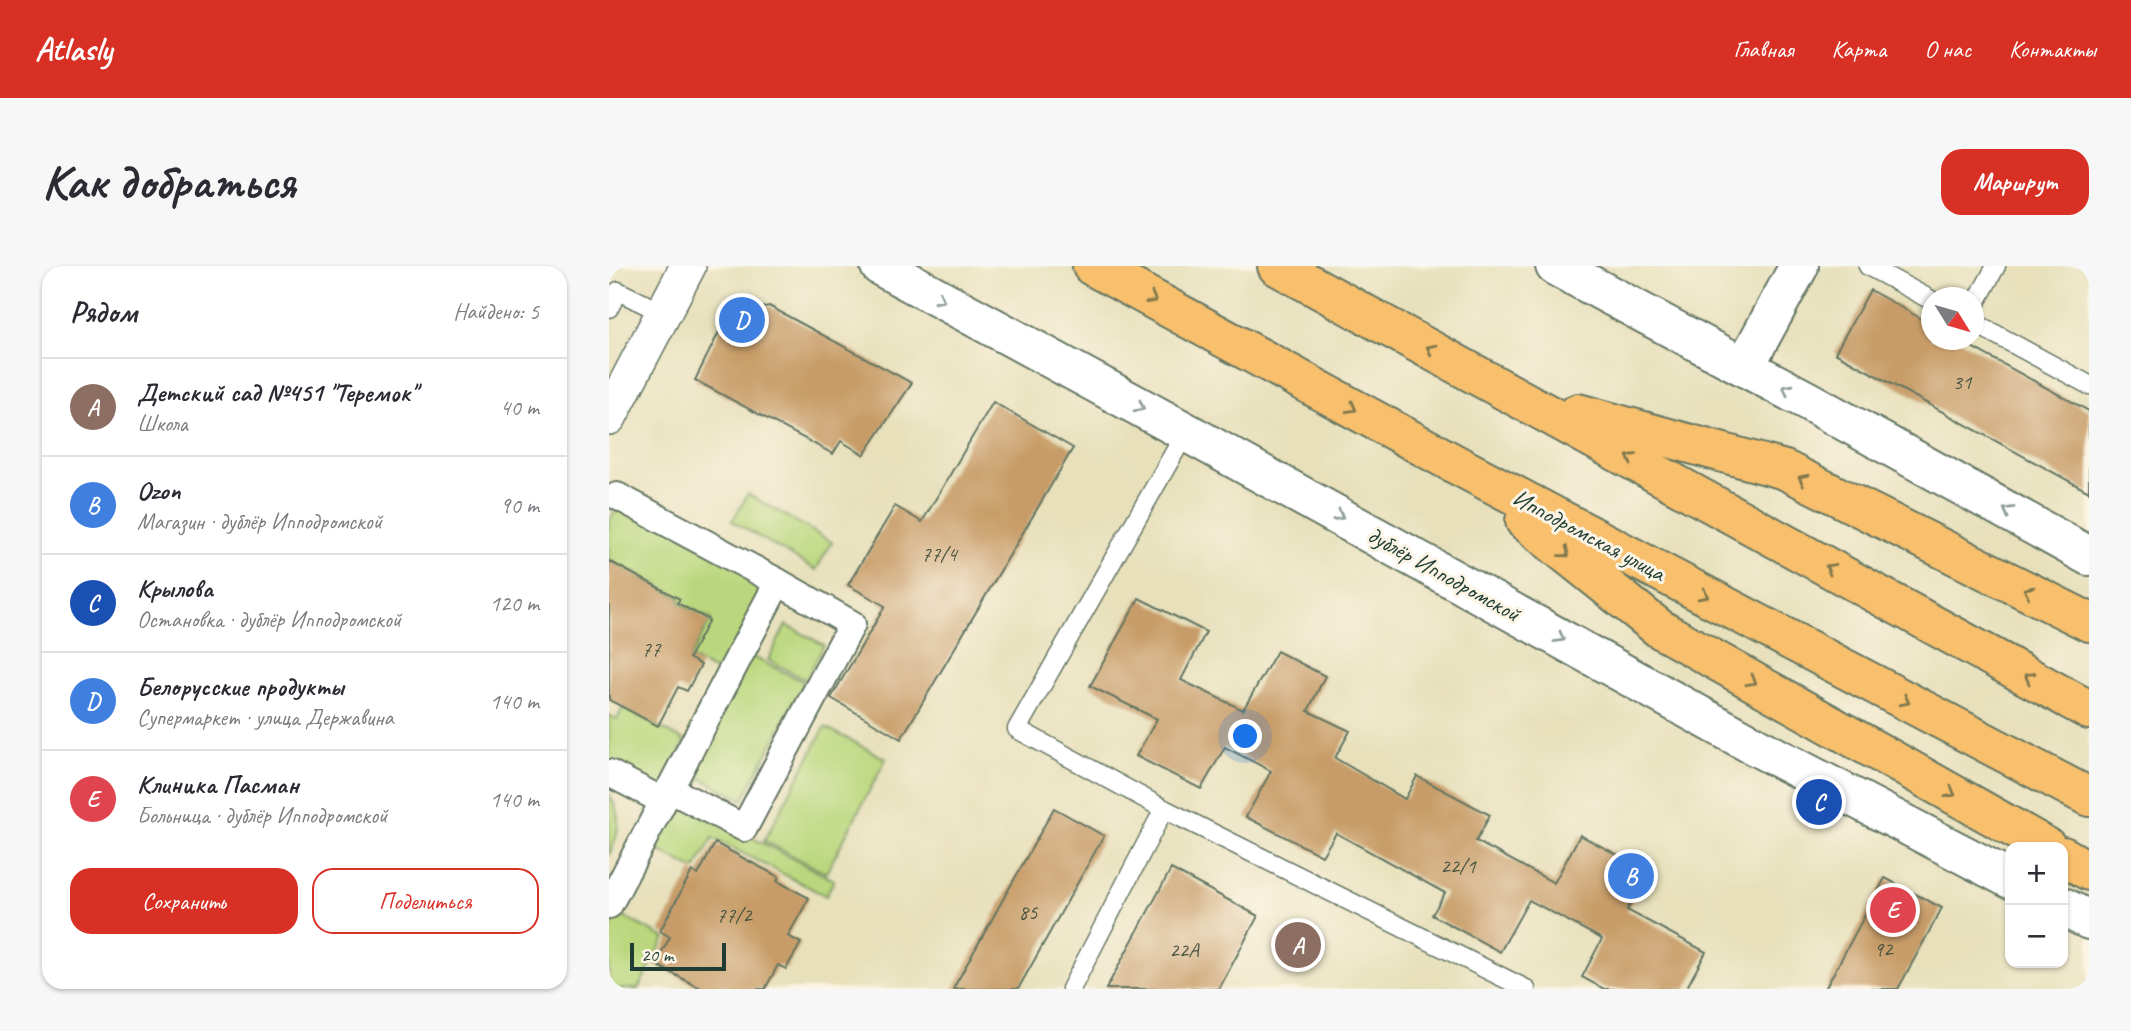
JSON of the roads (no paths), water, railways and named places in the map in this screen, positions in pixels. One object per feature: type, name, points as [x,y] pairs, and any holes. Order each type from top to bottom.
[{"type":"highway","name":"Ипподромская улица","points":[[1092,266],[1455,464],[2089,797]]},
{"type":"highway","points":[[1277,266],[2089,710]]},
{"type":"highway","points":[[1516,395],[1785,470],[2089,622]]},
{"type":"highway","points":[[1455,464],[1660,629],[2038,842]]},
{"type":"highway","points":[[2068,859],[2089,871]]},
{"type":"street","points":[[609,417],[688,266]]},
{"type":"street","name":"дублёр Ипподромской","points":[[880,266],[1755,746],[2005,876]]},
{"type":"street","points":[[1555,266],[1745,366],[2089,556]]},
{"type":"street","points":[[1745,366],[1798,266]]},
{"type":"street","points":[[609,773],[744,828],[852,624],[613,494]]},
{"type":"street","points":[[609,905],[778,582]]},
{"type":"street","points":[[2068,910],[2089,920]]},
{"type":"lane","points":[[1868,266],[1921,295]]},
{"type":"lane","points":[[1984,288],[1996,266]]},
{"type":"lane","points":[[609,308],[618,291],[663,313]]},
{"type":"lane","points":[[1984,328],[2089,385]]},
{"type":"lane","points":[[1186,432],[1017,729],[1164,809],[1526,989]]},
{"type":"lane","points":[[1071,989],[1164,809]]},
{"type":"place","name":"Белорусские продукты","points":[[742,320]]},
{"type":"place","name":"Крылова","points":[[1819,802]]},
{"type":"place","name":"Ozon","points":[[1631,876]]},
{"type":"place","name":"Клиника Пасман","points":[[1893,910]]},
{"type":"place","name":"Детский сад №451 \"Теремок\"","points":[[1298,945]]}]
